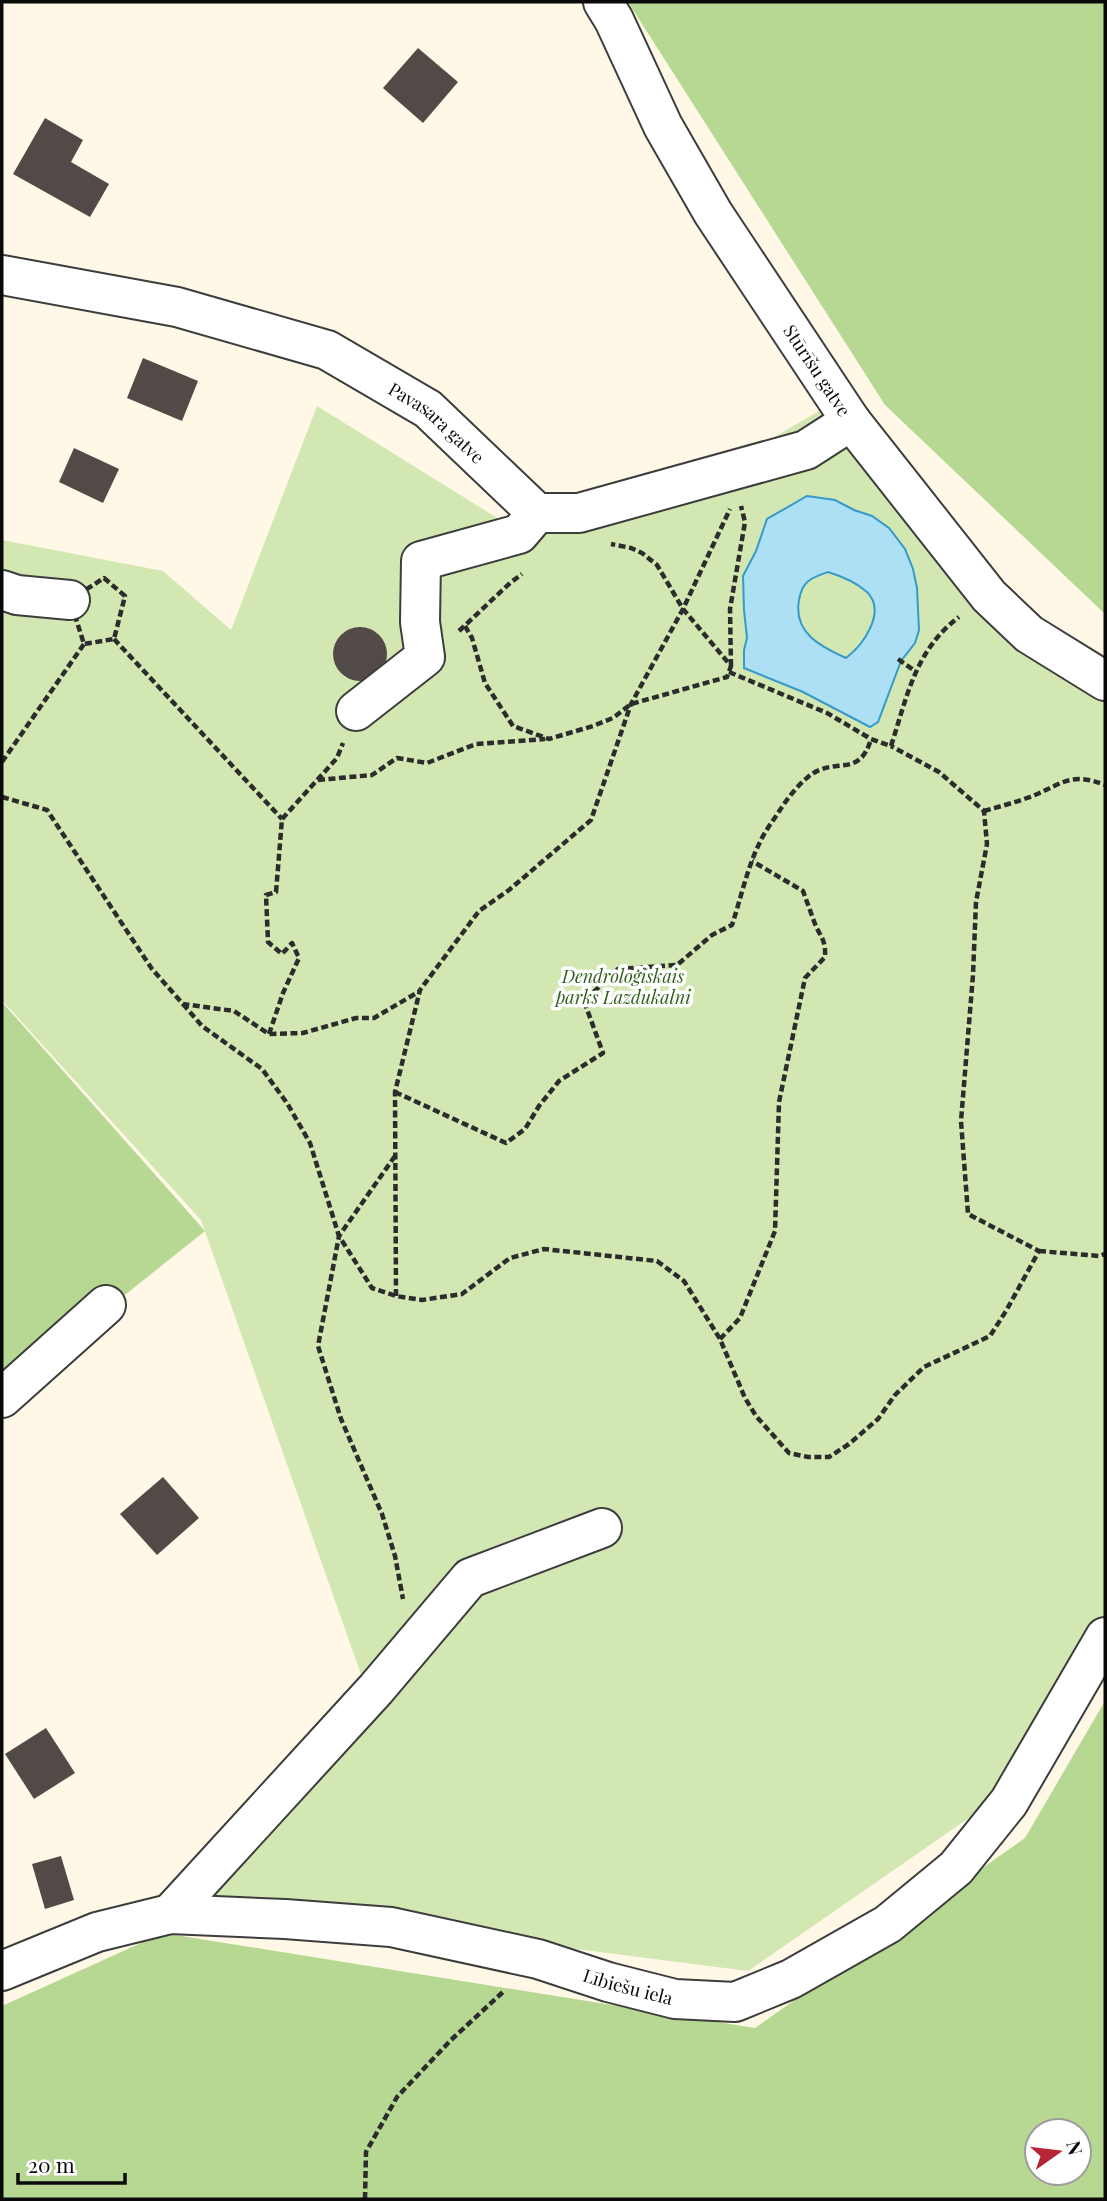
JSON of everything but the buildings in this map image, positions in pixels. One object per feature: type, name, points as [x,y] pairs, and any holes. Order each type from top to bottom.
[{"type":"street","name":"Stūrīšu gatve","points":[[603,2],[663,126],[713,213],[851,421],[989,596],[1029,634],[1105,681]]},
{"type":"street","name":"Pavasara gatve","points":[[2,275],[177,307],[327,350],[428,409],[537,513]]},
{"type":"street","points":[[356,711],[425,657],[420,622],[421,561],[519,534],[537,513],[579,513],[806,450],[851,421]]},
{"type":"street","points":[[2,590],[17,595],[70,600]]},
{"type":"street","points":[[2,1398],[106,1305]]},
{"type":"street","points":[[170,1914],[376,1689],[470,1578],[602,1528]]},
{"type":"street","name":"Lībiešu iela","points":[[2,1971],[97,1932],[170,1914],[391,1927],[538,1959],[608,1982],[676,1998],[735,2001],[803,1973],[888,1924],[956,1868],[1009,1802],[1105,1637]]},
{"type":"path","points":[[183,1004],[234,1011],[269,1034],[303,1033],[356,1018],[374,1018],[420,990],[479,911],[509,890],[591,820],[631,704],[683,609],[738,492],[762,461]]},
{"type":"path","points":[[317,780],[372,775],[397,758],[427,763],[476,744],[549,739],[613,718],[631,704],[727,677],[730,669],[730,609],[745,522],[738,492]]},
{"type":"path","points":[[607,544],[631,548],[657,565],[683,609],[730,669],[739,676],[827,713],[871,739],[891,746],[939,772],[984,811],[987,844],[976,902],[961,1121],[968,1214],[1039,1251],[1100,1256],[1105,1254]]},
{"type":"path","points":[[425,657],[465,626],[510,583],[528,570]]},
{"type":"path","points":[[891,746],[915,671],[928,649],[941,632],[989,596]]},
{"type":"path","points":[[465,626],[472,638],[485,683],[513,726],[549,739]]},
{"type":"path","points":[[114,639],[282,819]]},
{"type":"path","points":[[2,762],[84,644]]},
{"type":"path","points":[[898,659],[915,671]]},
{"type":"path","points":[[395,1092],[506,1143],[524,1129],[559,1081],[603,1053],[584,1001],[618,969],[677,965],[712,935],[732,925],[760,842],[787,800],[808,777],[834,765],[850,766],[861,759],[871,739]]},
{"type":"path","points":[[269,1034],[299,958],[292,943],[282,954],[268,942],[266,895],[276,892],[282,819],[337,758]]},
{"type":"path","points":[[984,811],[1030,798],[1050,786],[1073,778],[1093,780],[1105,785]]},
{"type":"path","points":[[2,797],[47,810],[152,969],[202,1026],[262,1069],[287,1103],[310,1143],[339,1236],[372,1288],[396,1296],[422,1300],[462,1294],[510,1258],[544,1249],[657,1261],[684,1282],[720,1339],[745,1398],[771,1435],[789,1452],[808,1457],[829,1457],[878,1419],[895,1395],[924,1367],[990,1336],[1039,1251]]},
{"type":"path","points":[[720,1339],[740,1318],[775,1231],[779,1102],[805,978],[825,957],[826,945],[803,891],[752,861]]},
{"type":"path","points":[[396,1296],[395,1092],[420,990]]},
{"type":"path","points":[[396,1156],[339,1236],[318,1346],[341,1419],[382,1514],[395,1556],[405,1608]]},
{"type":"path","points":[[365,2199],[366,2152],[397,2097],[451,2040],[538,1959]]},
{"type":"green space","points":[[628,2],[1105,2],[1105,614],[885,405]]},
{"type":"green space","name":"Dendroloģiskais parks Lazdukalni","points":[[317,406],[499,519],[747,453],[824,408],[1000,620],[1105,704],[1105,1622],[1005,1793],[748,1971],[169,1897],[364,1683],[201,1220],[2,1000],[2,540],[163,571],[231,630]]},
{"type":"green space","points":[[2,1002],[205,1231],[2,1393]]},
{"type":"green space","points":[[1105,1701],[1105,2199],[2,2199],[2,2006],[163,1933],[755,2028],[1025,1838]]},
{"type":"water","points":[[807,496],[835,500],[872,516],[889,528],[905,549],[917,588],[919,630],[915,643],[901,661],[878,722],[870,727],[803,692],[744,668],[747,638],[743,576],[756,551],[767,519]],"holes":[[[828,572],[867,592],[875,609],[865,637],[846,658],[811,637],[800,621],[798,612],[800,594],[805,584]]]}]
